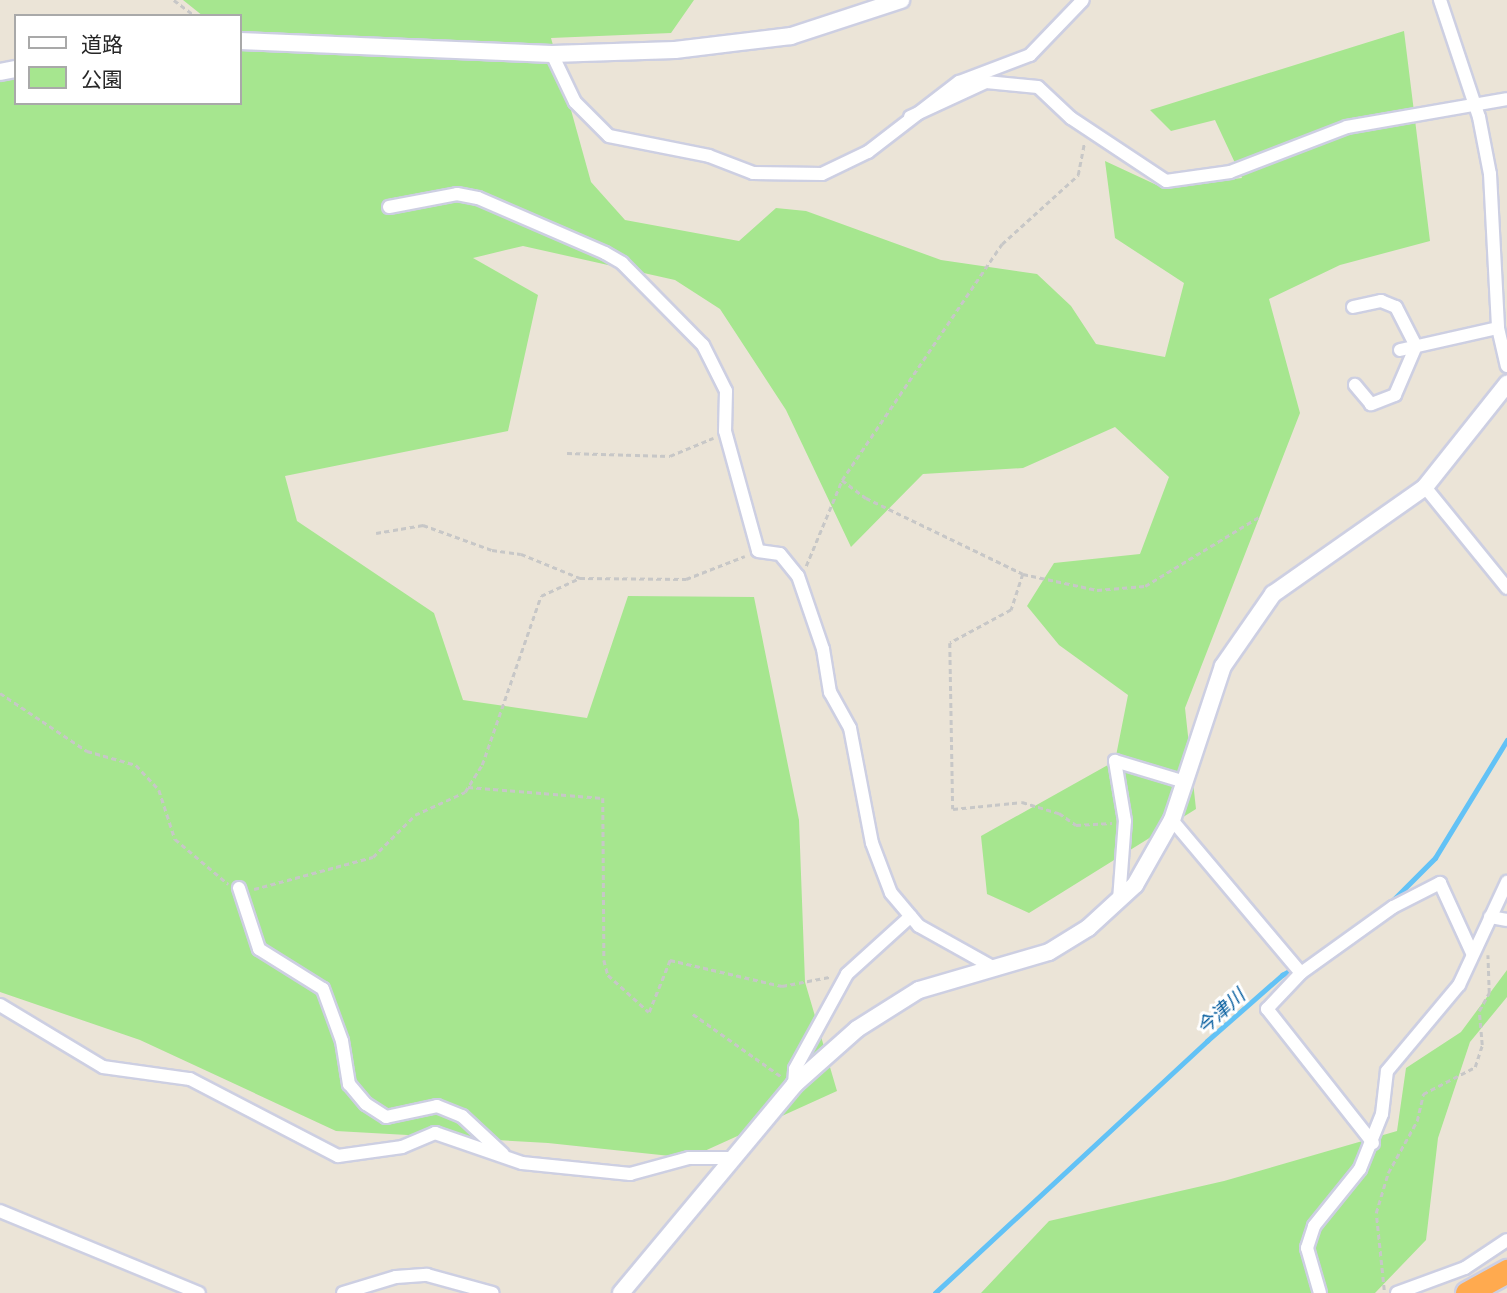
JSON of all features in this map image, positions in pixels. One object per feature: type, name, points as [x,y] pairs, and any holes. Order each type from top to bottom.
[{"type":"highway","points":[[1467,1293],[1507,1271]]},
{"type":"street","points":[[242,41],[552,54],[675,50],[791,36],[901,0]]},
{"type":"street","points":[[552,54],[575,102],[609,136],[709,156],[753,173],[838,169],[868,152],[910,117],[959,82],[1030,55],[1083,0]]},
{"type":"street","points":[[1440,0],[1475,104],[1490,174],[1499,328],[1507,366]]},
{"type":"street","points":[[910,117],[972,86],[998,81],[1038,87],[1082,124],[1166,181],[1230,172],[1347,127],[1507,99]]},
{"type":"street","points":[[390,207],[457,194],[478,198],[622,263],[703,345],[726,391],[725,431],[758,551],[780,554],[798,576],[823,649],[830,692],[850,728],[878,866],[891,893],[911,916],[996,969]]},
{"type":"street","points":[[1353,307],[1381,301],[1396,307],[1416,346],[1395,396],[1371,404],[1355,385]]},
{"type":"street","points":[[1401,350],[1499,328]]},
{"type":"street","points":[[621,1293],[793,1085],[858,1029],[919,990],[1049,952],[1135,885],[1172,820],[1223,666],[1273,594],[1424,488],[1507,384]]},
{"type":"street","points":[[1424,488],[1507,587]]},
{"type":"street","points":[[1119,900],[1125,827],[1115,761],[1185,782]]},
{"type":"street","points":[[1172,820],[1301,973]]},
{"type":"street","points":[[1320,1293],[1307,1248],[1314,1226],[1347,1189],[1373,1143],[1387,1071],[1459,985],[1507,882]]},
{"type":"street","points":[[1373,1143],[1268,1010],[1301,973],[1393,907],[1440,883],[1472,953]]},
{"type":"street","points":[[239,888],[259,949],[323,989],[342,1041],[349,1084],[366,1104],[386,1117],[437,1106],[462,1116],[503,1155]]},
{"type":"street","points":[[793,1085],[795,1069],[847,974],[911,916]]},
{"type":"street","points":[[1490,917],[1507,920]]},
{"type":"street","points":[[0,1005],[103,1067],[190,1079],[338,1156],[402,1147],[435,1133],[522,1163],[630,1174],[689,1158],[733,1158]]},
{"type":"street","points":[[0,1211],[199,1293]]},
{"type":"street","points":[[1397,1293],[1465,1268],[1507,1240]]},
{"type":"street","points":[[343,1293],[396,1277],[427,1275],[493,1293]]},
{"type":"path","points":[[174,0],[192,14]]},
{"type":"path","points":[[798,576],[813,558],[821,521],[842,480],[1002,244],[1078,175],[1085,149],[1082,124]]},
{"type":"path","points":[[567,453],[670,456],[725,431]]},
{"type":"path","points":[[842,480],[866,498],[1023,574],[1076,587],[1132,591],[1259,517]]},
{"type":"path","points":[[376,533],[423,525],[580,578],[686,579],[758,551]]},
{"type":"path","points":[[1023,574],[1011,610],[950,643],[953,809],[1022,802],[1059,813],[1076,825],[1125,827]]},
{"type":"path","points":[[0,694],[87,751],[136,765],[159,790],[175,838],[202,866],[239,888],[263,887],[373,857],[415,815],[468,787],[482,765],[526,648],[534,607],[541,596],[580,578]]},
{"type":"path","points":[[468,787],[603,798],[604,961],[608,975],[649,1012],[670,960],[782,986],[847,974]]},
{"type":"path","points":[[1384,1293],[1376,1213],[1388,1173],[1417,1121],[1423,1094],[1464,1077],[1475,1067],[1482,1045],[1479,1011],[1489,993],[1491,968],[1482,931]]},
{"type":"path","points":[[693,1014],[793,1085]]},
{"type":"green space","points":[[183,0],[694,0],[671,33],[551,38],[591,182],[625,220],[739,241],[776,208],[806,211],[941,260],[1037,274],[1071,306],[1096,344],[1165,357],[1184,283],[1115,238],[1105,161],[1161,187],[1242,178],[1215,120],[1171,131],[1150,110],[1404,31],[1430,241],[1340,265],[1269,299],[1300,413],[1185,708],[1196,809],[1029,913],[987,894],[981,836],[1115,761],[1128,695],[1059,645],[1027,606],[1054,563],[1140,554],[1169,477],[1115,427],[1023,468],[923,474],[851,547],[786,410],[720,309],[675,280],[523,246],[473,258],[538,295],[508,431],[285,476],[297,521],[434,613],[463,700],[587,718],[628,596],[754,597],[799,820],[805,982],[837,1091],[689,1158],[548,1143],[336,1131],[140,1040],[0,992],[0,62],[14,76],[14,105],[242,105],[242,14],[200,14]]},
{"type":"green space","points":[[1507,970],[1507,997],[1470,1042],[1438,1138],[1426,1240],[1375,1293],[981,1293],[1049,1221],[1224,1181],[1397,1131],[1406,1068],[1461,1032]]},
{"type":"waterway","name":"今津川","points":[[1389,904],[1435,858],[1507,740]]},
{"type":"waterway","name":"今津川","points":[[935,1293],[1207,1041],[1282,975],[1307,961]]}]
